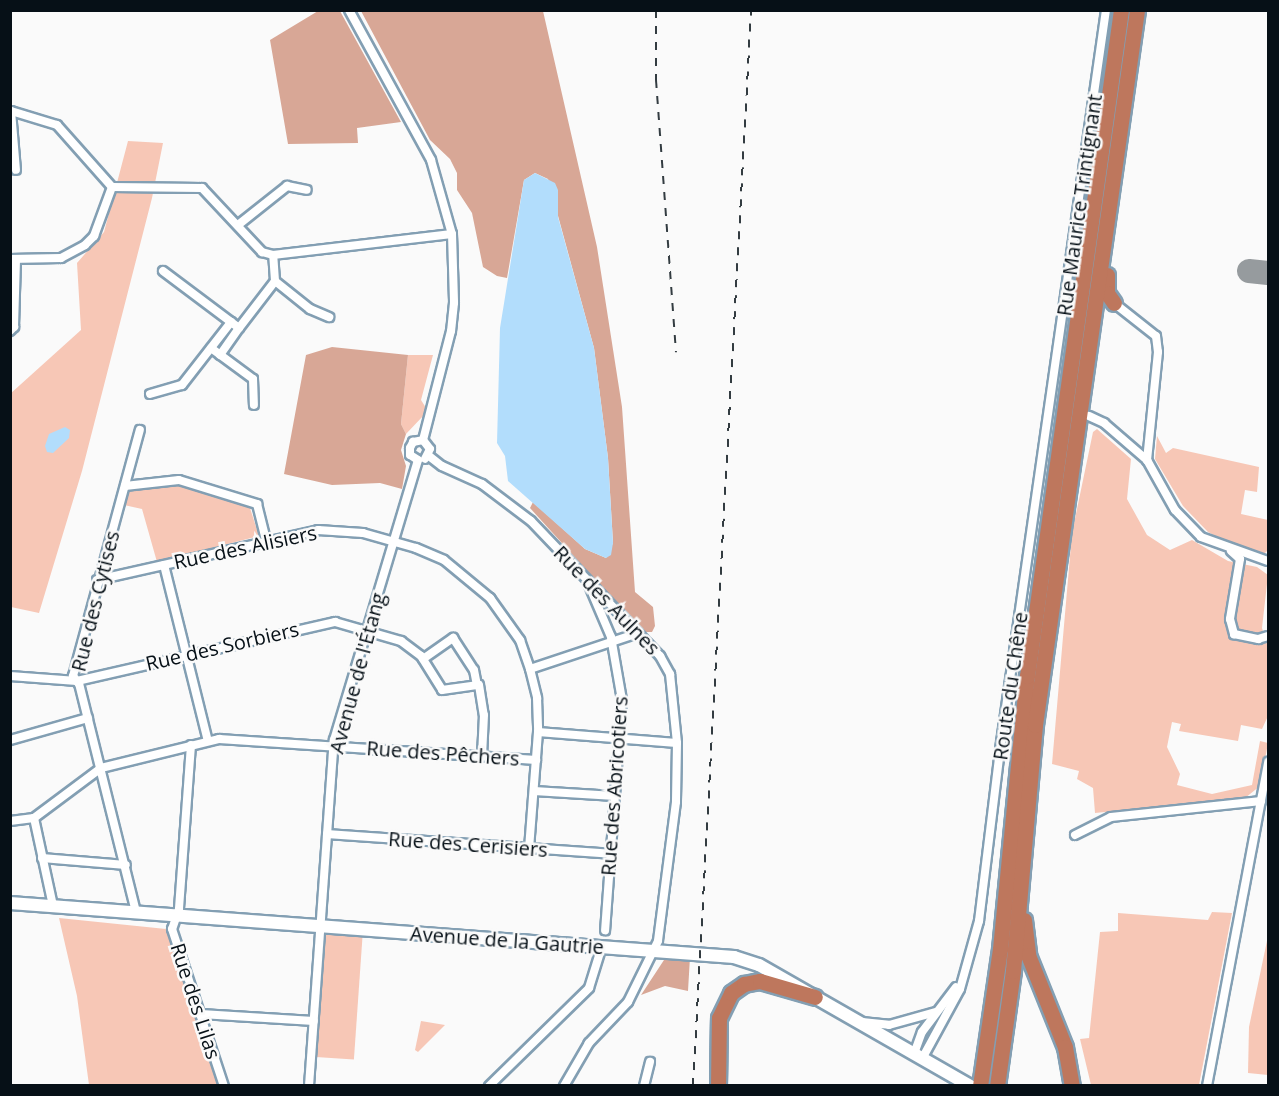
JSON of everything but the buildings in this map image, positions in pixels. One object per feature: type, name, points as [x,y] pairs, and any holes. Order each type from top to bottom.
[{"type":"highway","points":[[973,1085],[1000,949],[1027,676],[1121,10]]},
{"type":"highway","points":[[1114,303],[1107,293],[1107,271],[1129,123],[1137,10]]},
{"type":"highway","points":[[997,1086],[1019,902],[1035,725],[1137,10]]},
{"type":"highway","points":[[1064,527],[1089,416]]},
{"type":"highway","points":[[1019,902],[1028,955],[1065,1047],[1072,1086]]},
{"type":"highway","points":[[717,1086],[719,1018],[731,993],[744,984],[760,981],[815,997]]},
{"type":"street","points":[[349,10],[431,160],[452,234],[454,294],[451,331],[423,440],[430,446],[429,456],[418,460]]},
{"type":"street","name":"Rue Maurice Trintignant","points":[[1051,400],[1106,10]]},
{"type":"street","points":[[16,170],[11,111],[57,125],[112,187],[202,188],[262,252],[273,255],[452,234]]},
{"type":"street","points":[[238,225],[287,186],[306,190]]},
{"type":"street","points":[[10,331],[14,327],[13,260],[61,258],[85,245],[94,236],[112,187]]},
{"type":"street","points":[[220,355],[275,281],[273,255]]},
{"type":"street","points":[[163,271],[239,328]]},
{"type":"street","points":[[275,281],[310,309],[328,317]]},
{"type":"street","points":[[1114,303],[1152,330],[1158,343],[1147,460]]},
{"type":"street","points":[[150,394],[182,385],[231,322]]},
{"type":"street","points":[[211,348],[253,379],[254,405]]},
{"type":"street","name":"Route du Chêne","points":[[919,1054],[949,1012],[966,971],[979,921],[1051,400]]},
{"type":"street","points":[[1089,416],[1104,423],[1147,460],[1175,510],[1201,537],[1231,550],[1269,561]]},
{"type":"street","name":"Rue des Cytises","points":[[136,912],[88,718],[74,676],[140,430]]},
{"type":"street","name":"Avenue de l'Étang","points":[[309,1086],[334,745],[418,460],[412,457],[410,448],[413,442],[423,440]]},
{"type":"street","name":"Rue des Aulnes","points":[[429,456],[442,466],[482,484],[531,520],[669,667],[677,743],[676,802],[655,949],[628,1002],[589,1043],[564,1086]]},
{"type":"street","points":[[125,486],[179,480],[257,504],[266,541]]},
{"type":"street","name":"Rue des Alisiers","points":[[98,580],[305,532],[336,530],[394,541],[444,560],[490,598],[520,640],[530,669],[537,698],[538,732],[529,849]]},
{"type":"street","points":[[1231,550],[1240,559],[1230,619],[1234,634],[1258,639],[1269,636]]},
{"type":"street","points":[[164,565],[208,741]]},
{"type":"street","name":"Rue des Abricotiers","points":[[584,576],[611,641],[621,686],[621,738],[605,930]]},
{"type":"street","name":"Rue des Sorbiers","points":[[10,676],[77,681],[324,623],[369,629],[402,641],[423,659],[442,690],[477,685]]},
{"type":"street","points":[[530,669],[638,633]]},
{"type":"street","points":[[423,659],[453,638],[474,669],[484,715],[482,756]]},
{"type":"street","points":[[10,740],[88,718]]},
{"type":"street","points":[[538,732],[677,743]]},
{"type":"street","name":"Rue des Pêchers","points":[[101,768],[208,741],[334,745],[536,760]]},
{"type":"street","name":"Rue des Lilas","points":[[191,745],[178,909],[174,916],[172,929],[224,1086]]},
{"type":"street","points":[[1208,1086],[1269,762]]},
{"type":"street","points":[[10,821],[34,818],[101,768]]},
{"type":"street","points":[[534,791],[615,796]]},
{"type":"street","points":[[1075,835],[1111,817],[1260,801]]},
{"type":"street","points":[[34,818],[53,906]]},
{"type":"street","name":"Rue des Cerisiers","points":[[327,834],[610,854]]},
{"type":"street","points":[[42,858],[126,865]]},
{"type":"street","name":"Avenue de la Gautrie","points":[[10,903],[321,928],[655,949],[742,959],[862,1022],[973,1085]]},
{"type":"street","points":[[490,1085],[589,988],[602,946]]},
{"type":"street","name":"Route du Chêne","points":[[919,1054],[922,1032],[966,971]]},
{"type":"street","points":[[862,1022],[889,1025],[937,1012]]},
{"type":"street","points":[[201,1014],[314,1021]]},
{"type":"street","points":[[645,1086],[650,1062]]},
{"type":"shaded area","points":[[318,11],[340,11],[401,122],[357,128],[358,143],[288,144],[270,40]]},
{"type":"shaded area","points":[[361,11],[543,11],[597,247],[622,407],[635,592],[653,607],[655,626],[652,632],[645,632],[632,620],[530,508],[533,502],[585,549],[606,558],[613,543],[608,458],[594,348],[548,179],[535,173],[524,180],[507,278],[497,276],[483,267],[472,213],[457,190],[457,173],[450,159],[430,140]]},
{"type":"shaded area","points":[[128,141],[163,143],[152,198],[82,471],[39,613],[11,607],[10,394],[81,330],[77,263],[104,232]]},
{"type":"shaded area","points":[[332,347],[408,355],[401,424],[406,434],[401,450],[406,466],[402,489],[380,483],[332,485],[284,474],[306,355]]},
{"type":"shaded area","points":[[408,355],[433,355],[421,400],[426,408],[424,415],[406,434],[401,424]]},
{"type":"shaded area","points":[[1097,429],[1131,459],[1127,499],[1147,535],[1170,550],[1192,540],[1228,561],[1257,567],[1268,575],[1262,628],[1268,647],[1268,716],[1262,729],[1241,725],[1238,741],[1179,731],[1181,724],[1172,722],[1167,747],[1180,774],[1177,785],[1212,794],[1252,785],[1260,741],[1268,743],[1260,786],[1245,798],[1095,813],[1093,788],[1077,779],[1079,771],[1052,764],[1072,533],[1093,432]]},
{"type":"shaded area","points":[[1157,436],[1166,453],[1173,448],[1259,467],[1257,492],[1245,490],[1241,514],[1268,520],[1268,550],[1264,554],[1232,545],[1208,532],[1183,506],[1155,459]]},
{"type":"shaded area","points":[[181,484],[250,508],[259,536],[157,562],[142,509],[124,505],[129,491]]},
{"type":"shaded area","points":[[1212,912],[1232,913],[1199,1085],[1091,1085],[1080,1039],[1089,1038],[1100,932],[1118,931],[1118,913],[1208,920]]},
{"type":"shaded area","points":[[59,918],[166,929],[220,1085],[89,1085],[77,996]]},
{"type":"shaded area","points":[[321,928],[363,931],[354,1060],[312,1057]]},
{"type":"shaded area","points":[[1268,936],[1268,1075],[1248,1073],[1249,1027]]},
{"type":"shaded area","points":[[690,957],[688,991],[665,986],[641,995],[664,960]]},
{"type":"shaded area","points":[[421,1021],[445,1025],[418,1052],[415,1050]]},
{"type":"water","points":[[535,173],[555,183],[558,190],[558,217],[594,348],[608,458],[613,543],[611,555],[606,558],[585,549],[508,481],[505,456],[497,443],[500,328],[524,180]]},
{"type":"water","points":[[65,427],[70,430],[69,438],[53,453],[47,452],[45,446],[49,434]]},
{"type":"taxiway","points":[[1249,271],[1268,273]]},
{"type":"railway","points":[[656,10],[656,80],[676,352]]},
{"type":"railway","points":[[693,1086],[751,10]]}]
